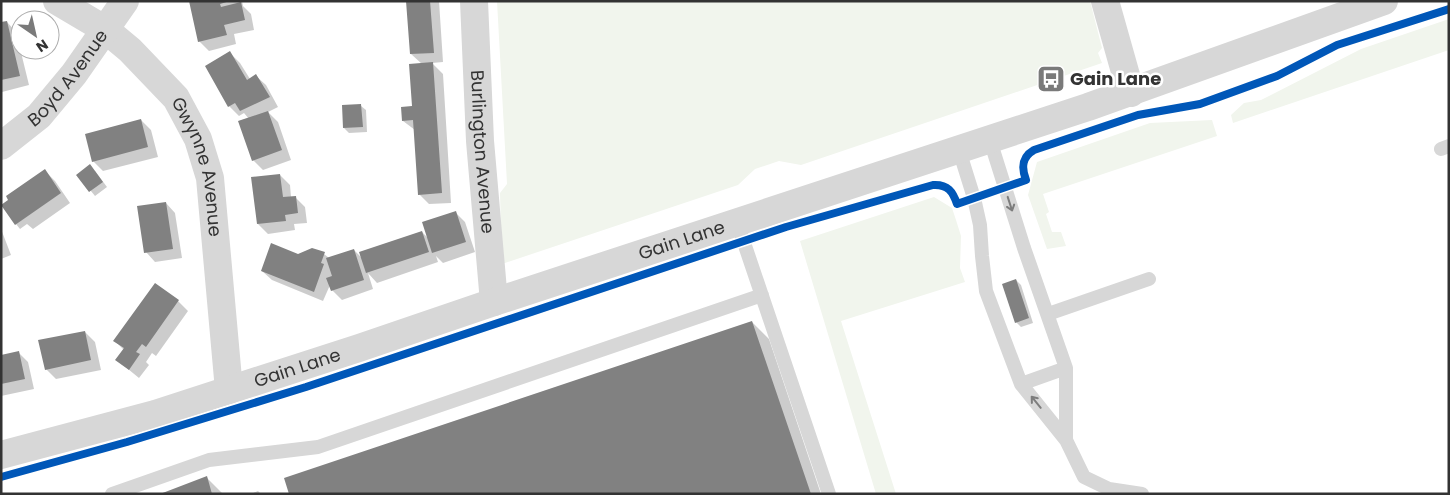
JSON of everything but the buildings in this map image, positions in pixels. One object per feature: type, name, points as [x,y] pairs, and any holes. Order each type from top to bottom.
[{"type":"street","name":"Gwynne Avenue","points":[[57,1],[106,30],[130,50],[176,98],[198,139],[210,178],[229,390]]},
{"type":"street","name":"Boyd Avenue","points":[[1,146],[39,116],[74,74],[125,1]]},
{"type":"street","name":"Burlington Avenue","points":[[474,1],[480,141],[494,302]]},
{"type":"street","points":[[1105,1],[1131,93]]},
{"type":"street","name":"Gain Lane","points":[[1,455],[155,414],[229,390],[1131,93],[1384,1]]},
{"type":"lane","points":[[990,140],[1024,248],[1066,368],[1066,440]]},
{"type":"lane","points":[[959,150],[974,198],[980,225],[986,291],[1021,384],[1066,440],[1084,477],[1109,489],[1142,494]]},
{"type":"lane","points":[[737,222],[829,494]]},
{"type":"lane","points":[[1048,314],[1149,279]]},
{"type":"lane","points":[[112,494],[209,460],[318,447],[762,295]]},
{"type":"lane","points":[[1021,384],[1066,368]]},
{"type":"shaded area","points":[[497,1],[1090,1],[1102,48],[1098,53],[1102,63],[801,165],[779,161],[755,169],[738,185],[502,264],[500,193],[507,184]]},
{"type":"shaded area","points":[[1449,19],[1449,50],[1233,123],[1231,115],[1244,103],[1261,100],[1361,49]]},
{"type":"shaded area","points":[[1212,120],[1217,136],[1043,194],[1049,212],[1046,214],[1052,232],[1061,232],[1066,246],[1047,249],[1028,195],[1037,162],[1150,123]]},
{"type":"shaded area","points":[[934,197],[952,208],[961,236],[960,268],[965,282],[841,321],[896,494],[876,494],[800,241]]},
{"type":"cycle path","points":[[1,477],[127,442],[306,387],[786,227],[933,185],[946,187],[954,196],[957,204],[1026,180],[1023,171],[1025,159],[1034,150],[1138,115],[1200,104],[1277,76],[1337,45],[1449,9]]},
{"type":"place","name":"Gain Lane","points":[[1051,79]]}]
